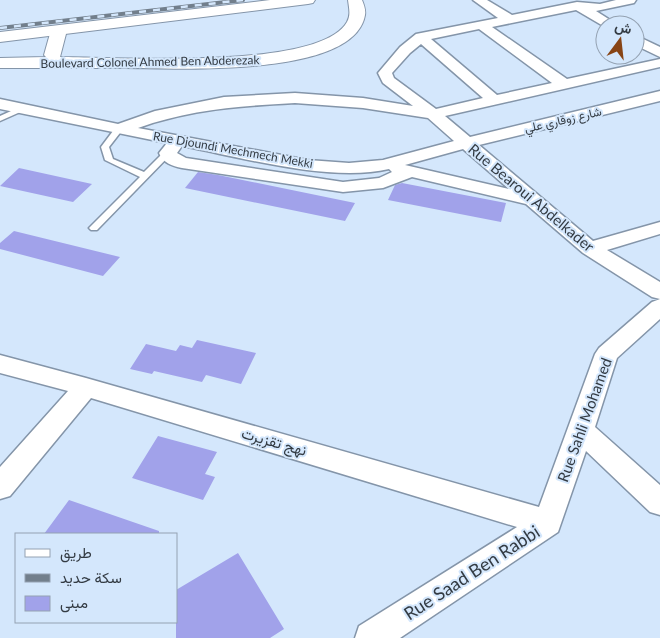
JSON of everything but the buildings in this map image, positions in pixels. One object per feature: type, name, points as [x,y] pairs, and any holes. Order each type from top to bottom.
[{"type":"main road","points":[[0,37],[308,0]]},
{"type":"main road","name":"Boulevard Colonel Ahmed Ben Abderezak","points":[[0,63],[226,63],[276,59],[321,47],[344,34],[354,24],[357,16],[358,9],[355,0]]},
{"type":"main road","name":"Boulevard Colonel Ahmed Ben Abderezak","points":[[0,54],[217,54],[277,50],[314,40],[336,24],[340,16]]},
{"type":"main road","points":[[53,55],[59,30]]},
{"type":"street","points":[[479,0],[509,19]]},
{"type":"street","points":[[421,37],[509,19],[572,3],[600,8],[630,0]]},
{"type":"street","points":[[572,3],[595,16]]},
{"type":"street","points":[[481,25],[565,85]]},
{"type":"street","points":[[421,37],[494,100]]},
{"type":"street","name":"Rue Bearoui Abdelkader","points":[[421,37],[405,50],[385,73],[388,80],[433,114],[590,249],[660,292]]},
{"type":"street","points":[[645,44],[660,53]]},
{"type":"street","points":[[119,129],[160,114],[224,102],[295,98],[362,103],[433,114],[660,63]]},
{"type":"street","name":"شارع زوقاري علي","points":[[465,143],[660,96]]},
{"type":"street","name":"Rue Djoundi Mechmech Mekki","points":[[0,104],[119,129],[173,146],[308,165],[349,168],[384,165],[465,143]]},
{"type":"street","points":[[173,146],[170,158],[182,163],[343,187],[383,183],[410,171]]},
{"type":"street","points":[[384,165],[532,200]]},
{"type":"street","points":[[590,249],[660,228]]},
{"type":"street","name":"Rue Sahli Mohamed","points":[[548,523],[607,354],[660,307]]},
{"type":"street","name":"نهج تقزيرت","points":[[0,364],[86,387],[548,523]]},
{"type":"street","points":[[0,486],[86,387]]},
{"type":"street","points":[[581,430],[660,502]]},
{"type":"street","name":"Rue Saad Ben Rabbi","points":[[371,638],[548,523]]},
{"type":"lane","points":[[0,120],[23,109]]},
{"type":"lane","points":[[119,129],[105,147],[109,160],[146,176]]},
{"type":"lane","points":[[94,228],[173,146]]},
{"type":"railway","points":[[0,28],[243,0]]}]
